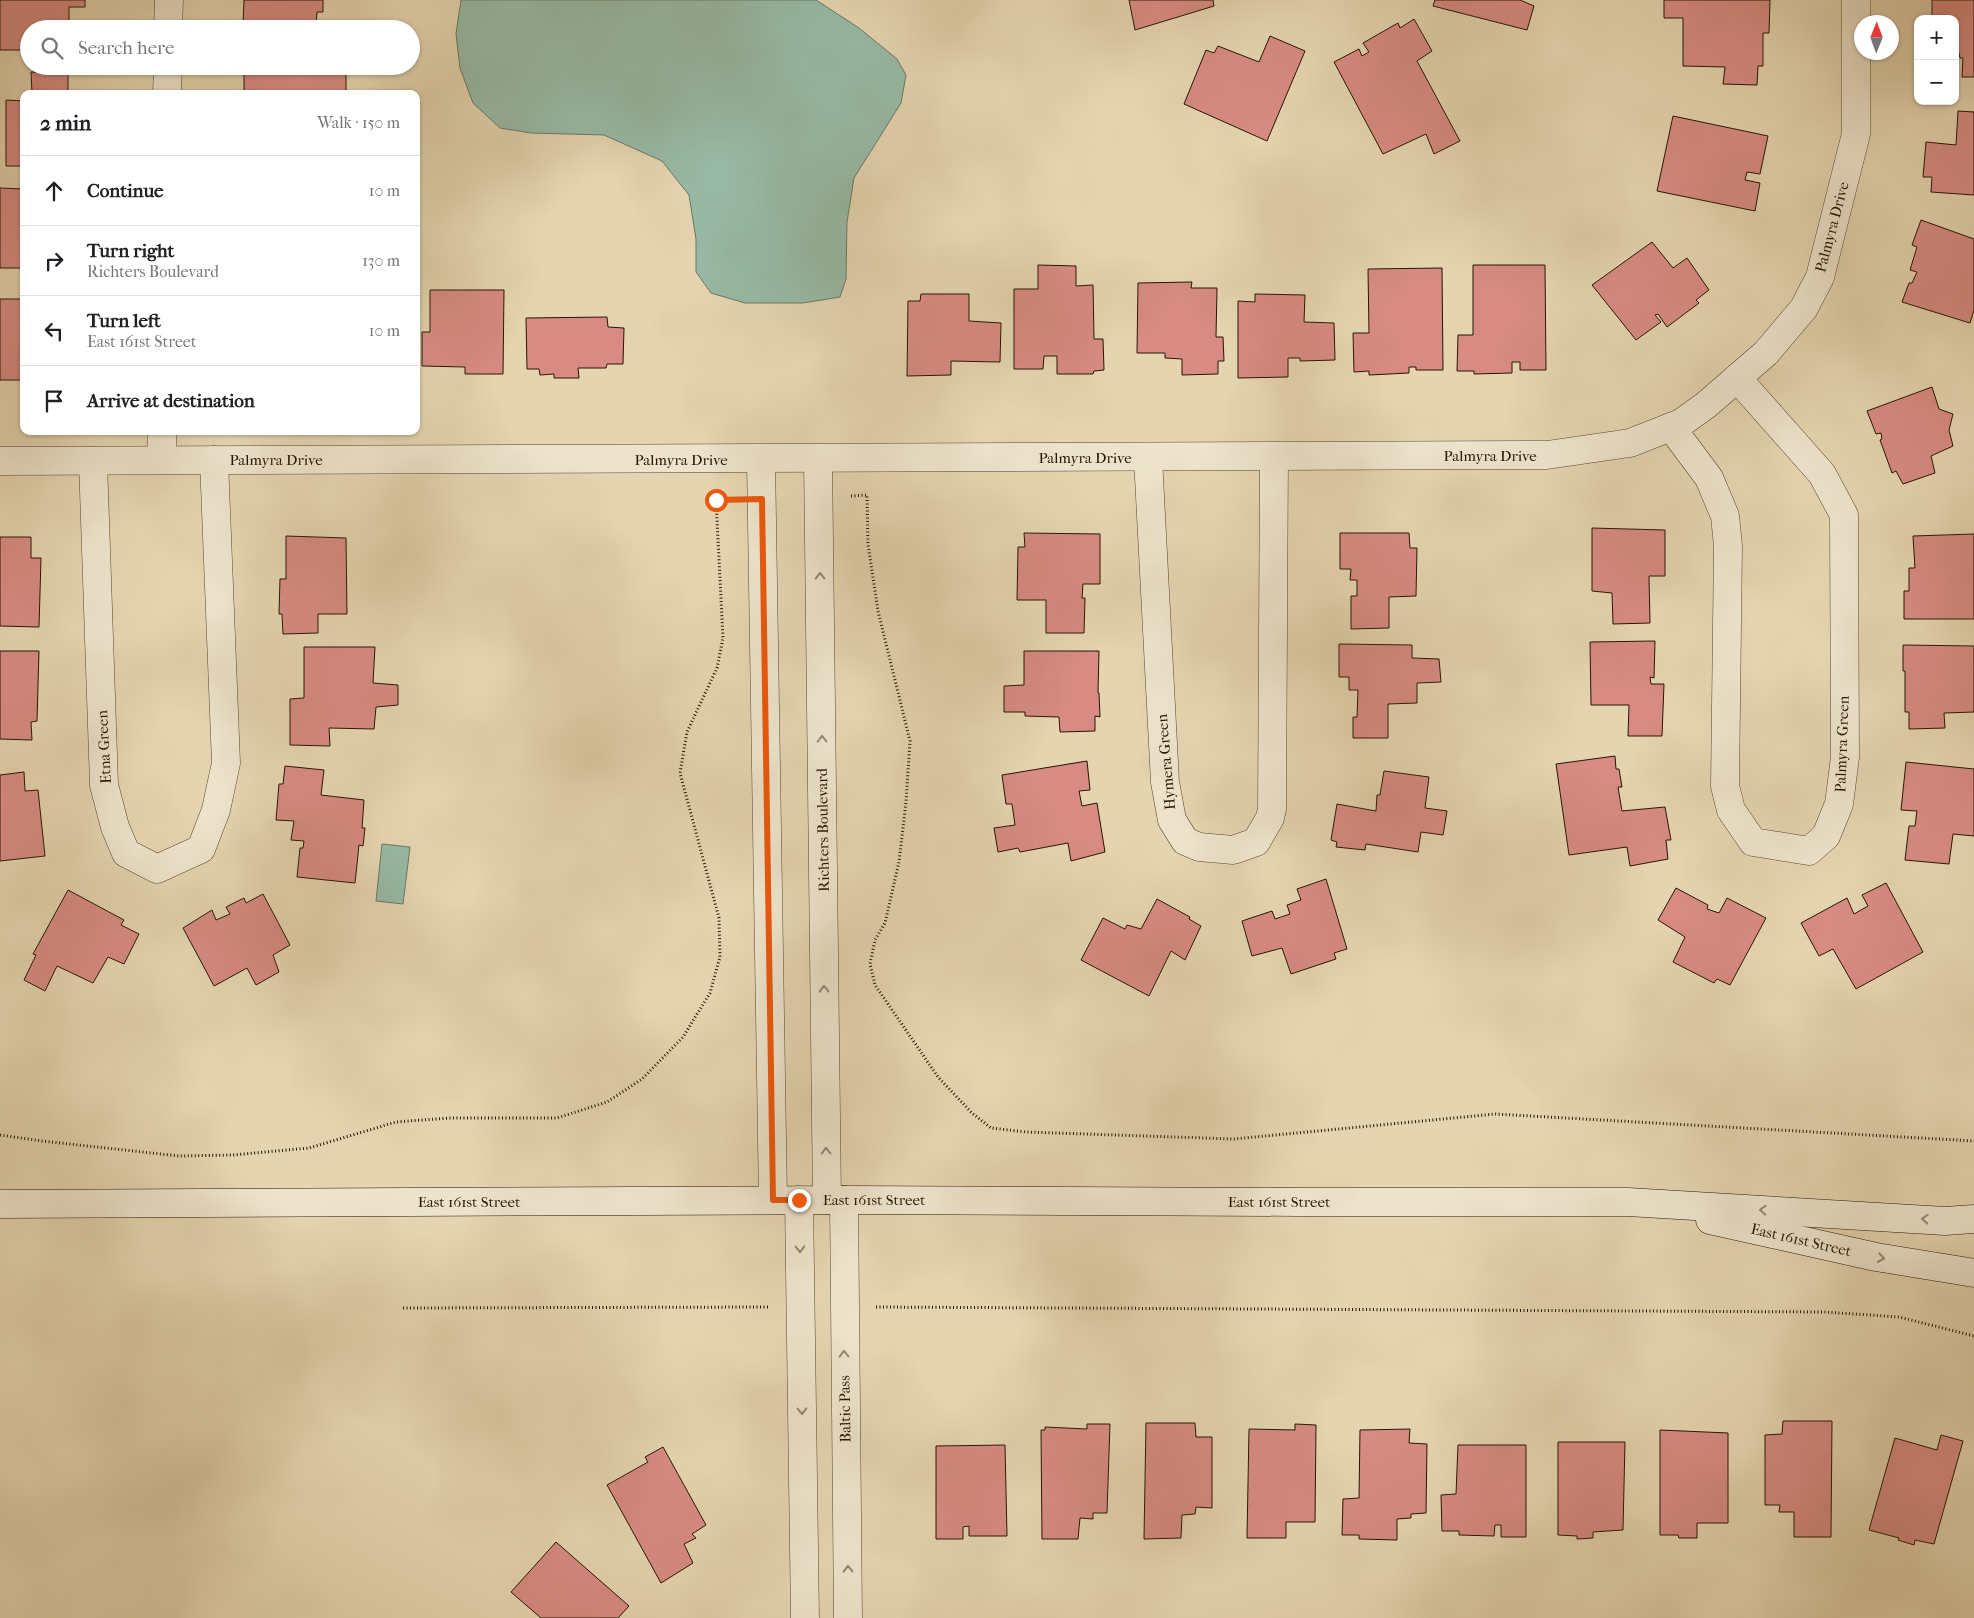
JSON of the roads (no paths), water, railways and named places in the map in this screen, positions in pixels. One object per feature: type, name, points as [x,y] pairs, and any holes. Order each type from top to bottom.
[{"type":"street","points":[[168,20],[169,0]]},
{"type":"street","name":"Palmyra Drive","points":[[0,461],[761,460],[1547,455],[1630,443],[1680,423],[1706,405],[1766,353],[1804,308],[1820,277],[1856,134],[1856,0]]},
{"type":"street","points":[[167,90],[168,75]]},
{"type":"street","name":"Palmyra Green","points":[[1671,427],[1709,478],[1725,516],[1728,546],[1725,786],[1731,810],[1753,842],[1809,852],[1826,836],[1839,804],[1845,757],[1844,515],[1822,474],[1737,378]]},
{"type":"street","points":[[162,435],[162,460]]},
{"type":"street","name":"Hymera Green","points":[[1148,458],[1165,782],[1172,820],[1185,841],[1199,847],[1233,850],[1256,842],[1270,818],[1272,809],[1274,457]]},
{"type":"street","name":"Richters Boulevard","points":[[818,459],[835,1200]]},
{"type":"street","name":"Etna Green","points":[[93,460],[104,785],[115,827],[126,853],[157,870],[202,850],[216,810],[226,762],[214,460]]},
{"type":"street","points":[[761,460],[773,1200]]},
{"type":"street","name":"East 161st Street","points":[[0,1204],[773,1200],[1628,1202],[1945,1221],[1974,1219]]},
{"type":"street","points":[[799,1200],[805,1618]]},
{"type":"street","name":"Baltic Pass","points":[[835,1200],[844,1307],[848,1618]]},
{"type":"street","name":"East 161st Street","points":[[1628,1202],[1876,1257],[1974,1273]]}]
